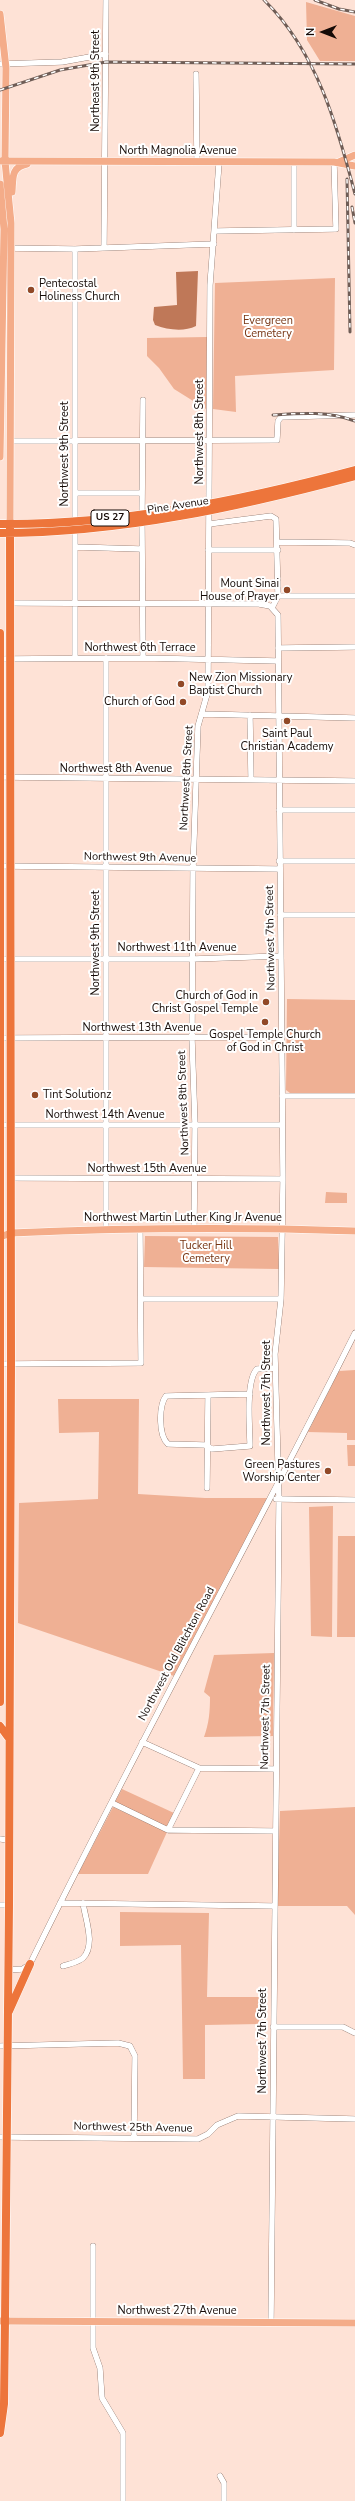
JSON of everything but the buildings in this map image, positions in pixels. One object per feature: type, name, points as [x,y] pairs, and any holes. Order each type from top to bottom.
[{"type":"highway","name":"Pine Avenue","points":[[209,508],[355,470]]},
{"type":"highway","name":"Pine Avenue","points":[[0,533],[10,529],[75,526],[142,519],[209,508],[355,476]]},
{"type":"highway","name":"Pine Avenue","points":[[0,524],[10,529]]},
{"type":"highway","points":[[0,2433],[4,2404],[3,2137],[4,2046],[8,2014],[9,1905],[11,1364],[10,529]]},
{"type":"highway","points":[[0,633],[0,1702]]},
{"type":"highway","points":[[1,1499],[10,1499]]},
{"type":"highway","points":[[0,1726],[6,1732],[9,1740]]},
{"type":"highway","points":[[8,2014],[30,1964]]},
{"type":"main road","points":[[0,14],[3,64],[3,161],[10,214]]},
{"type":"main road","points":[[337,162],[355,155]]},
{"type":"main road","name":"North Magnolia Avenue","points":[[3,161],[219,163],[337,162],[355,166]]},
{"type":"main road","points":[[0,457],[5,248],[10,214],[13,172],[19,165],[38,161]]},
{"type":"main road","points":[[0,184],[5,248],[10,442],[10,529]]},
{"type":"main road","points":[[0,1227],[11,1233]]},
{"type":"main road","name":"Northwest Martin Luther King Jr Avenue","points":[[1,1237],[11,1233],[106,1229],[282,1228],[355,1231]]},
{"type":"main road","name":"Northwest 27th Avenue","points":[[3,2321],[355,2323]]},
{"type":"street","name":"Northeast 9th Street","points":[[105,162],[106,0]]},
{"type":"street","points":[[3,64],[62,62],[106,54]]},
{"type":"street","points":[[196,74],[197,162]]},
{"type":"street","points":[[104,248],[105,162]]},
{"type":"street","points":[[294,162],[294,230]]},
{"type":"street","points":[[216,231],[336,229],[337,162]]},
{"type":"street","name":"Northwest 8th Street","points":[[194,1229],[196,1179],[192,1038],[193,869],[198,726],[203,714],[208,691],[210,603],[208,524],[210,442],[210,285],[216,231],[219,163]]},
{"type":"street","points":[[5,248],[75,249],[214,244]]},
{"type":"street","name":"Northwest 9th Street","points":[[75,249],[75,658]]},
{"type":"street","points":[[143,400],[141,549],[143,658]]},
{"type":"street","points":[[10,442],[210,442],[277,440],[278,421],[281,417],[355,415]]},
{"type":"street","points":[[75,493],[142,493]]},
{"type":"street","points":[[10,603],[259,604],[273,609],[278,596],[278,542],[276,518],[271,516],[208,524]]},
{"type":"street","points":[[278,542],[350,543],[355,545]]},
{"type":"street","points":[[75,547],[141,549]]},
{"type":"street","points":[[208,550],[278,550]]},
{"type":"street","points":[[278,596],[355,596]]},
{"type":"street","name":"Northwest 7th Street","points":[[271,2322],[278,1501],[275,1368],[281,1299],[283,1179],[279,869],[278,615],[273,609]]},
{"type":"street","points":[[278,648],[355,647]]},
{"type":"street","name":"Northwest 9th Street","points":[[106,658],[106,1229]]},
{"type":"street","name":"Northwest 6th Terrace","points":[[1,659],[143,658],[278,661]]},
{"type":"street","points":[[1,711],[11,711]]},
{"type":"street","points":[[203,714],[355,718]]},
{"type":"street","points":[[250,715],[251,779]]},
{"type":"street","name":"Northwest 8th Avenue","points":[[1,777],[105,780],[279,779],[355,781]]},
{"type":"street","points":[[279,810],[355,810]]},
{"type":"street","points":[[279,861],[355,861]]},
{"type":"street","name":"Northwest 9th Avenue","points":[[1,866],[279,869]]},
{"type":"street","points":[[280,915],[355,914]]},
{"type":"street","name":"Northwest 11th Avenue","points":[[1,959],[106,957],[193,959],[281,956]]},
{"type":"street","name":"Northwest 13th Avenue","points":[[1,1038],[192,1038],[282,1036]]},
{"type":"street","points":[[1,1065],[10,1065]]},
{"type":"street","points":[[282,1096],[355,1096]]},
{"type":"street","name":"Northwest 14th Avenue","points":[[1,1125],[282,1125]]},
{"type":"street","name":"Northwest 15th Avenue","points":[[10,1178],[283,1179]]},
{"type":"street","points":[[1,1364],[141,1363],[140,1229]]},
{"type":"street","points":[[141,1299],[281,1299]]},
{"type":"street","name":"Northwest Old Blitchton Road","points":[[30,1964],[142,1742],[272,1497],[278,1482],[355,1333]]},
{"type":"street","points":[[250,1394],[166,1396],[162,1401],[162,1436],[168,1444],[208,1446],[212,1449],[250,1446],[250,1394],[254,1372],[257,1369],[275,1368]]},
{"type":"street","points":[[208,1394],[208,1488]]},
{"type":"street","points":[[272,1497],[278,1501],[355,1500]]},
{"type":"street","points":[[0,1607],[10,1607]]},
{"type":"street","points":[[142,1742],[199,1768],[275,1769]]},
{"type":"street","points":[[168,1830],[199,1768]]},
{"type":"street","points":[[112,1803],[168,1830],[275,1831]]},
{"type":"street","points":[[0,1839],[9,1840]]},
{"type":"street","points":[[60,1903],[274,1906]]},
{"type":"street","points":[[63,1966],[83,1958],[88,1950],[90,1940],[84,1903]]},
{"type":"street","points":[[0,1905],[9,1905]]},
{"type":"street","points":[[8,1970],[23,1969],[30,1964]]},
{"type":"street","points":[[273,2027],[343,2027],[355,2032]]},
{"type":"street","points":[[4,2046],[118,2043],[130,2046],[135,2056],[134,2137]]},
{"type":"street","name":"Northwest 25th Avenue","points":[[3,2137],[134,2137],[198,2139],[208,2134],[217,2125],[238,2116],[355,2118]]},
{"type":"street","points":[[93,2246],[93,2348],[100,2368],[102,2398],[123,2433],[123,2501]]},
{"type":"street","points":[[220,2476],[224,2483],[224,2501]]},
{"type":"green space","points":[[306,2],[355,16],[355,61],[320,61],[307,40]]},
{"type":"green space","name":"Evergreen Cemetery","points":[[335,278],[334,370],[235,376],[236,412],[213,409],[215,283]]},
{"type":"green space","points":[[207,337],[206,409],[174,389],[159,368],[147,356],[147,338]]},
{"type":"green space","points":[[287,999],[355,1000],[355,1093],[290,1093],[286,1090]]},
{"type":"green space","points":[[326,1192],[347,1193],[347,1203],[325,1203]]},
{"type":"green space","name":"Tucker Hill Cemetery","points":[[145,1236],[278,1237],[279,1269],[144,1267]]},
{"type":"green space","points":[[355,1370],[355,1440],[347,1440],[347,1433],[308,1432],[339,1371]]},
{"type":"green space","points":[[58,1399],[139,1399],[138,1494],[205,1498],[268,1498],[174,1676],[18,1623],[19,1503],[98,1499],[99,1432],[59,1433]]},
{"type":"green space","points":[[347,1445],[355,1445],[355,1466],[348,1466]]},
{"type":"green space","points":[[333,1506],[332,1637],[311,1636],[309,1507]]},
{"type":"green space","points":[[338,1536],[355,1536],[355,1637],[337,1637]]},
{"type":"green space","points":[[274,1653],[273,1736],[204,1737],[209,1717],[210,1697],[204,1692],[214,1655]]},
{"type":"green space","points":[[122,1789],[174,1813],[167,1827],[115,1802]]},
{"type":"green space","points":[[113,1807],[167,1832],[148,1874],[78,1874]]},
{"type":"green space","points":[[355,1807],[355,1915],[347,1906],[277,1906],[280,1811]]},
{"type":"green space","points":[[120,1912],[209,1913],[207,1997],[259,1997],[259,2024],[205,2025],[205,2079],[183,2079],[181,1945],[120,1946]]},
{"type":"shaded area","points":[[198,271],[196,326],[176,330],[155,325],[153,320],[154,307],[177,305],[176,272]]},
{"type":"railway","points":[[264,0],[282,20],[298,43],[323,91],[341,142],[355,194]]},
{"type":"railway","points":[[315,0],[339,9],[355,12]]},
{"type":"railway","points":[[0,90],[60,70],[106,62],[355,64]]},
{"type":"railway","points":[[347,179],[350,332]]},
{"type":"railway","points":[[352,207],[355,223]]},
{"type":"railway","points":[[273,415],[305,413],[325,414],[355,421]]},
{"type":"place","name":"Pentecostal Holiness Church","points":[[31,290]]},
{"type":"place","name":"Mount Sinai House of Prayer","points":[[287,590]]},
{"type":"place","name":"New Zion Missionary Baptist Church","points":[[181,684]]},
{"type":"place","name":"Church of God","points":[[183,702]]},
{"type":"place","name":"Saint Paul Christian Academy","points":[[287,721]]},
{"type":"place","name":"Church of God in Christ Gospel Temple","points":[[266,1002]]},
{"type":"place","name":"Gospel Temple Church of God in Christ","points":[[265,1022]]},
{"type":"place","name":"Tint Solutionz","points":[[35,1095]]},
{"type":"place","name":"Green Pastures Worship Center","points":[[328,1471]]}]
